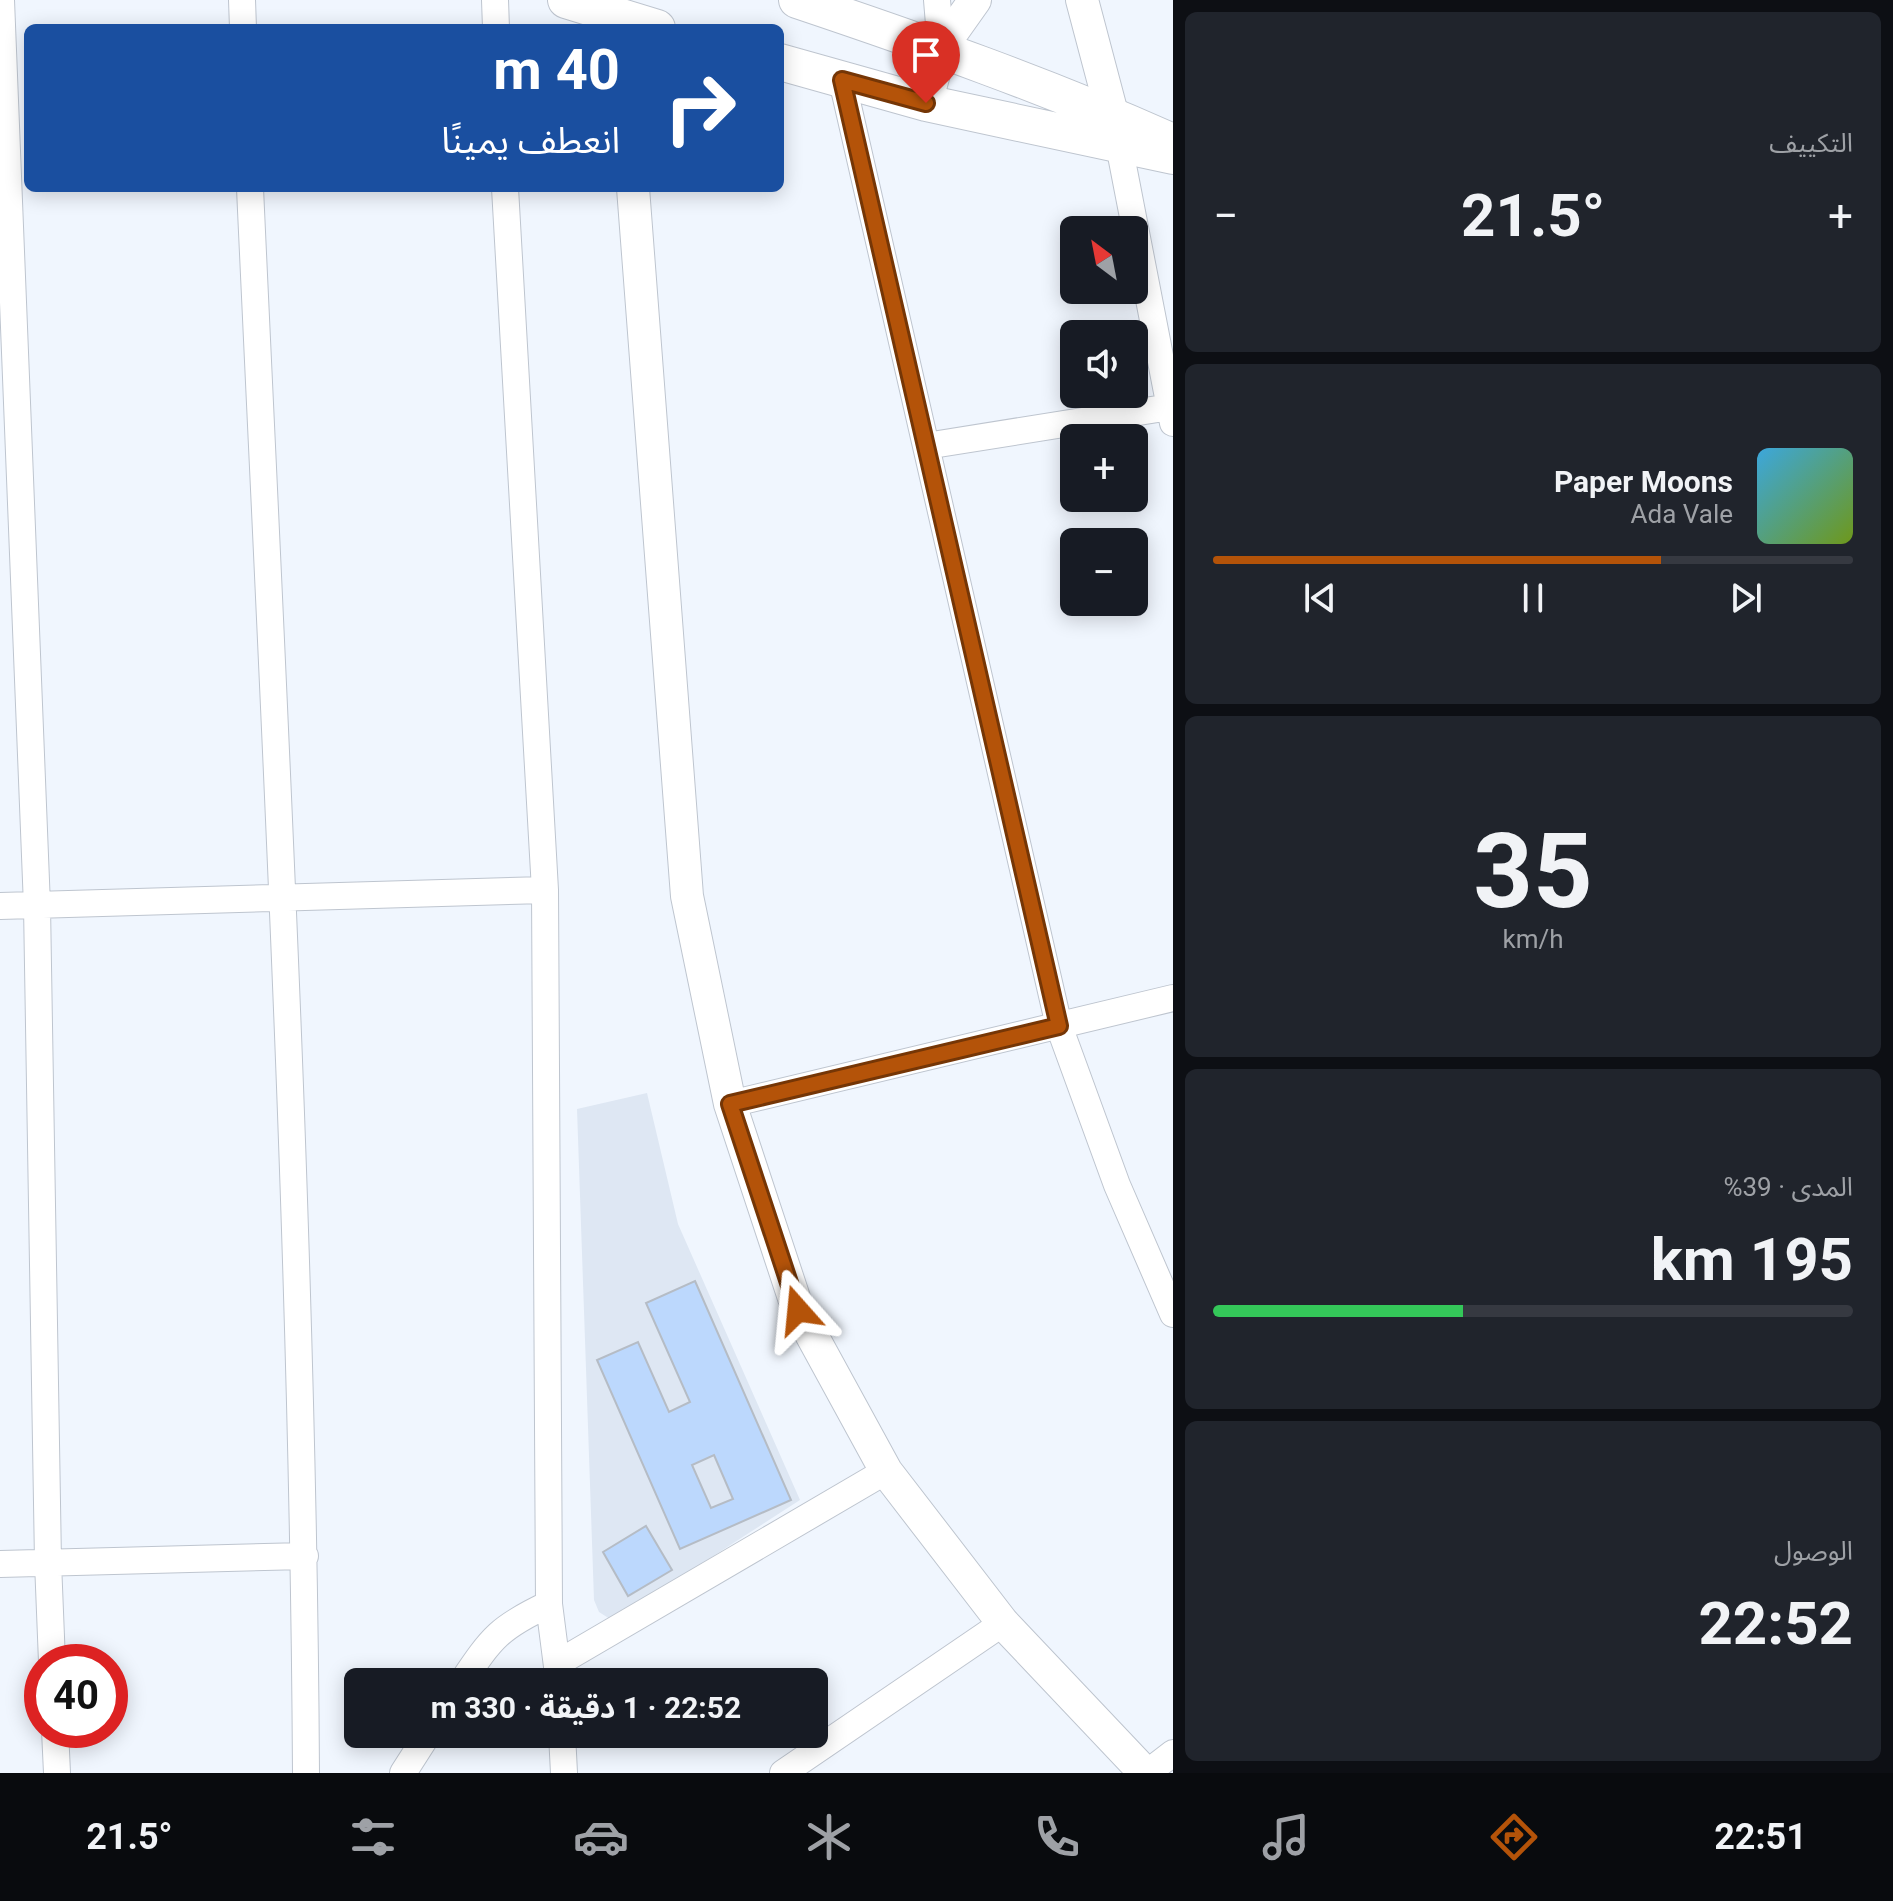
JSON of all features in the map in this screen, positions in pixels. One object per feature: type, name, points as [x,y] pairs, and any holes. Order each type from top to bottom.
[{"type":"main road","points":[[566,0],[621,23]]},
{"type":"main road","points":[[797,0],[941,48],[1173,156]]},
{"type":"main road","points":[[784,63],[926,103],[1117,130],[1173,143]]},
{"type":"street","points":[[1,0],[37,906],[51,1644]]},
{"type":"street","points":[[242,0],[243,24]]},
{"type":"street","points":[[495,0],[496,24]]},
{"type":"street","points":[[926,103],[941,48],[937,0]]},
{"type":"street","points":[[941,48],[975,0]]},
{"type":"street","points":[[926,446],[1172,415],[1117,130],[1082,0]]},
{"type":"street","points":[[842,80],[1059,1026],[1117,1185],[1173,1314]]},
{"type":"street","points":[[250,192],[282,898],[305,1556],[306,1773]]},
{"type":"street","points":[[505,192],[545,890],[549,1604],[557,1668]]},
{"type":"street","points":[[633,192],[687,896],[730,1104],[798,1310],[886,1471],[1003,1623],[1146,1773],[1173,1753]]},
{"type":"street","points":[[0,906],[545,890]]},
{"type":"street","points":[[730,1104],[1173,998]]},
{"type":"street","points":[[565,1668],[886,1471]]},
{"type":"street","points":[[0,1564],[305,1556]]},
{"type":"street","points":[[471,1668],[489,1642],[515,1620],[549,1604]]},
{"type":"street","points":[[783,1773],[1003,1623]]},
{"type":"street","points":[[56,1748],[57,1773]]},
{"type":"street","points":[[403,1773],[419,1748]]},
{"type":"street","points":[[563,1748],[564,1773]]},
{"type":"shaded area","points":[[647,1093],[678,1224],[800,1500],[622,1615],[610,1619],[599,1612],[594,1600],[577,1109]]},
{"type":"building","points":[[695,1281],[791,1500],[680,1549],[597,1360],[638,1342],[669,1412],[690,1402],[646,1303]],"holes":[[[714,1455],[733,1499],[711,1508],[692,1465]]]},
{"type":"building","points":[[646,1526],[672,1570],[628,1596],[603,1552]]},
{"type":"route","points":[[798,1310],[730,1104],[1059,1026],[842,80],[926,103]]}]
